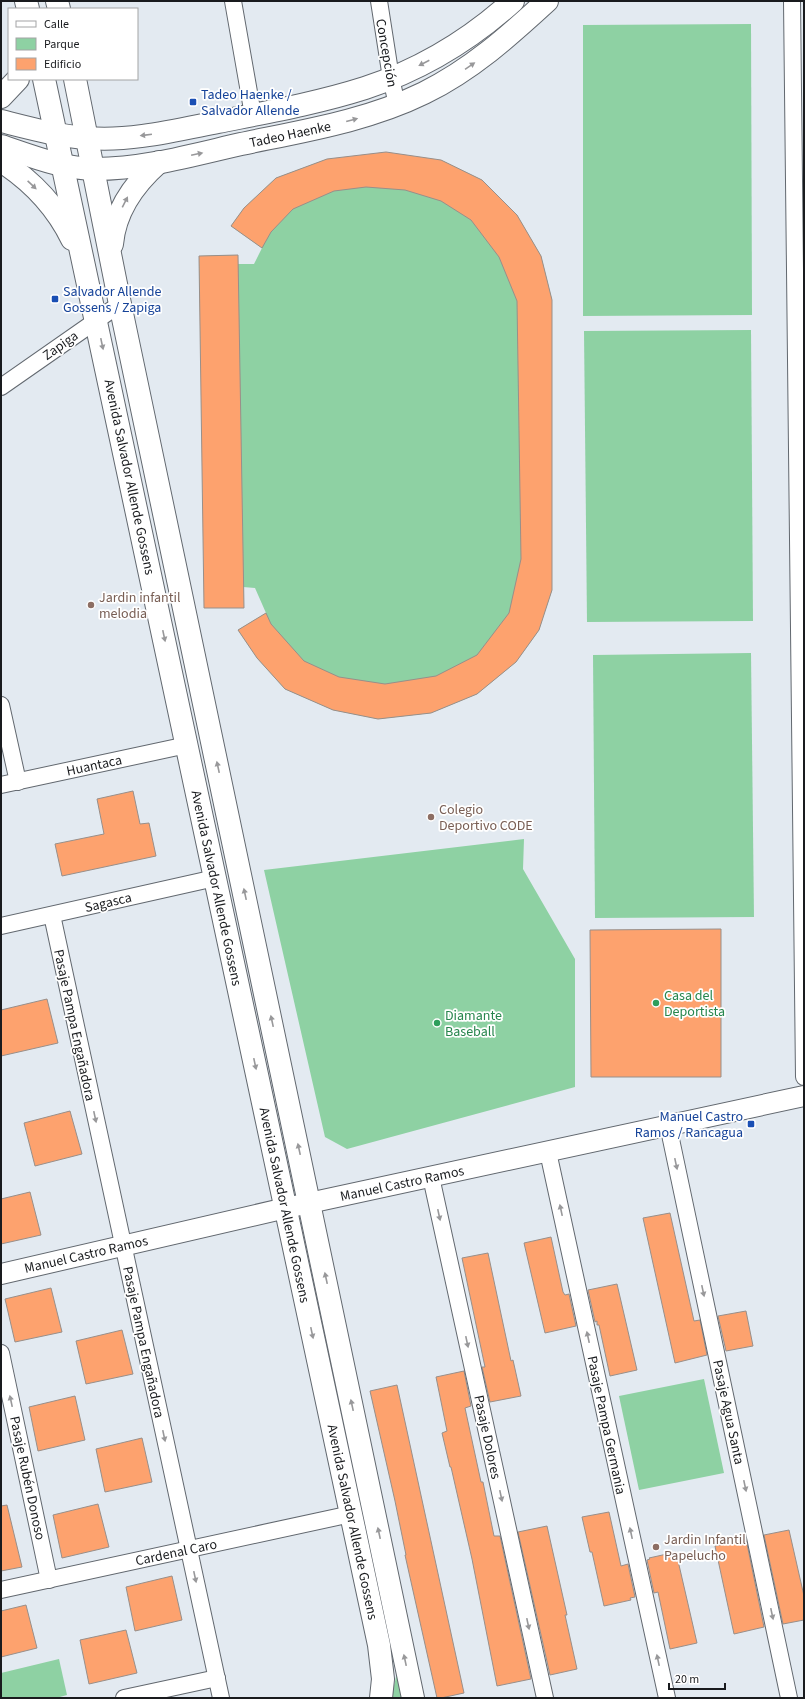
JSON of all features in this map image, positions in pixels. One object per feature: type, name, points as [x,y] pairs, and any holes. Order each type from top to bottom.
[{"type":"main road","name":"Tadeo Haenke","points":[[1,121],[56,134],[87,138],[121,137],[158,133],[254,115],[338,96],[391,78],[423,63],[457,44],[483,26],[513,1]]},
{"type":"main road","name":"Tadeo Haenke","points":[[1,146],[63,166],[94,169],[126,167],[159,162],[341,123],[397,105],[424,93],[468,68],[508,37],[547,1]]},
{"type":"main road","points":[[1,97],[17,80]]},
{"type":"main road","name":"Avenida Salvador Allende Gossens","points":[[44,80],[382,1658],[383,1679],[381,1698]]},
{"type":"main road","name":"Avenida Salvador Allende Gossens","points":[[75,80],[120,304],[413,1698]]},
{"type":"main road","points":[[1,161],[31,183],[55,209],[69,232],[84,265]]},
{"type":"main road","points":[[111,253],[116,224],[128,196],[137,184],[159,162]]},
{"type":"street","points":[[233,1],[254,115]]},
{"type":"street","name":"Concepción","points":[[378,1],[397,105]]},
{"type":"street","points":[[792,1],[799,208],[804,1077]]},
{"type":"street","name":"Zapiga","points":[[1,387],[120,304]]},
{"type":"street","points":[[1,705],[18,782]]},
{"type":"street","name":"Huantaca","points":[[1,785],[187,745]]},
{"type":"street","name":"Sagasca","points":[[1,926],[215,878]]},
{"type":"street","name":"Pasaje Pampa Engañadora","points":[[52,915],[221,1698]]},
{"type":"street","name":"Manuel Castro Ramos","points":[[1,1274],[286,1208],[804,1096]]},
{"type":"street","name":"Pasaje Agua Santa","points":[[668,1125],[789,1698]]},
{"type":"street","name":"Pasaje Pampa Germania","points":[[548,1152],[667,1698]]},
{"type":"street","name":"Pasaje Dolores","points":[[431,1177],[545,1698]]},
{"type":"street","name":"Pasaje Rubén Donoso","points":[[1,1352],[50,1580]]},
{"type":"street","name":"Cardenal Caro","points":[[1,1590],[351,1514]]},
{"type":"street","points":[[124,1698],[217,1678]]},
{"type":"green space","points":[[751,24],[752,315],[583,316],[583,25]]},
{"type":"green space","points":[[327,159],[441,160],[482,180],[517,215],[541,256],[552,300],[552,590],[539,630],[516,662],[477,694],[431,713],[378,719],[333,710],[285,689],[257,658],[238,630],[266,613],[255,588],[243,587],[244,608],[205,608],[199,256],[238,255],[238,264],[254,264],[262,248],[231,226],[244,208],[276,178]]},
{"type":"green space","points":[[751,330],[753,621],[587,622],[584,331]]},
{"type":"green space","points":[[751,653],[754,917],[595,918],[593,655]]},
{"type":"green space","name":"Diamante Baseball","points":[[524,839],[523,869],[575,959],[575,1087],[347,1149],[325,1137],[264,870]]},
{"type":"green space","points":[[704,1379],[724,1473],[639,1490],[619,1396]]},
{"type":"green space","points":[[59,1659],[67,1695],[56,1698],[1,1698],[1,1673]]},
{"type":"green space","points":[[398,1669],[403,1698],[391,1698]]},
{"type":"building","points":[[386,152],[441,160],[482,180],[517,215],[541,256],[552,300],[552,590],[539,630],[516,662],[477,694],[431,713],[378,719],[333,710],[285,689],[257,658],[238,630],[266,613],[271,624],[304,661],[339,677],[385,684],[436,676],[477,655],[509,613],[521,559],[517,301],[499,257],[471,220],[441,201],[405,190],[366,187],[334,191],[293,209],[271,232],[262,248],[231,226],[244,208],[276,178],[327,159]]},
{"type":"building","points":[[238,255],[244,608],[204,608],[199,256]]},
{"type":"building","points":[[133,791],[140,824],[149,823],[156,856],[62,876],[55,844],[104,834],[97,799]]},
{"type":"building","name":"Casa del Deportista","points":[[721,929],[721,1077],[591,1077],[590,930]]},
{"type":"building","points":[[47,999],[58,1043],[1,1056],[1,1010]]},
{"type":"building","points":[[70,1111],[82,1154],[35,1166],[24,1123]]},
{"type":"building","points":[[30,1192],[41,1235],[1,1244],[1,1199]]},
{"type":"building","points":[[670,1213],[694,1321],[700,1320],[707,1355],[675,1363],[643,1218]]},
{"type":"building","points":[[551,1237],[563,1292],[565,1295],[569,1294],[576,1326],[545,1333],[524,1243]]},
{"type":"building","points":[[488,1253],[511,1361],[513,1360],[521,1396],[490,1402],[482,1367],[485,1367],[462,1258]]},
{"type":"building","points":[[617,1284],[637,1370],[610,1376],[599,1325],[597,1325],[597,1321],[595,1322],[588,1290]]},
{"type":"building","points":[[51,1288],[62,1332],[15,1342],[5,1299]]},
{"type":"building","points":[[746,1311],[753,1346],[726,1351],[718,1316]]},
{"type":"building","points":[[122,1330],[133,1374],[86,1384],[76,1341]]},
{"type":"building","points":[[464,1371],[471,1406],[465,1408],[481,1482],[483,1482],[494,1536],[500,1536],[531,1679],[497,1686],[472,1559],[442,1433],[447,1431],[436,1377]]},
{"type":"building","points":[[397,1385],[464,1693],[441,1698],[437,1698],[370,1391]]},
{"type":"building","points":[[75,1396],[85,1440],[38,1451],[29,1407]]},
{"type":"building","points":[[142,1438],[152,1482],[105,1492],[96,1449]]},
{"type":"building","points":[[98,1504],[109,1547],[62,1558],[53,1515]]},
{"type":"building","points":[[7,1505],[22,1567],[1,1571],[1,1506]]},
{"type":"building","points":[[609,1512],[621,1566],[628,1564],[635,1597],[630,1598],[631,1600],[604,1606],[592,1552],[590,1552],[582,1517]]},
{"type":"building","points":[[547,1526],[567,1615],[565,1615],[577,1669],[550,1675],[518,1532]]},
{"type":"building","points":[[789,1530],[804,1596],[804,1620],[783,1624],[764,1535]]},
{"type":"building","points":[[746,1539],[764,1627],[734,1634],[715,1546]]},
{"type":"building","points":[[676,1552],[697,1643],[670,1649],[658,1592],[654,1593],[647,1560],[650,1559],[649,1558]]},
{"type":"building","points":[[172,1576],[182,1620],[135,1631],[126,1587]]},
{"type":"building","points":[[26,1605],[37,1648],[1,1657],[1,1611]]},
{"type":"building","points":[[126,1630],[137,1673],[89,1684],[80,1640]]},
{"type":"place","name":"Tadeo Haenke / Salvador Allende","points":[[193,102]]},
{"type":"place","name":"Salvador Allende Gossens / Zapiga","points":[[55,299]]},
{"type":"place","name":"Jardin infantil melodia","points":[[91,605]]},
{"type":"place","name":"Colegio Deportivo CODE","points":[[431,817]]},
{"type":"place","name":"Casa del Deportista","points":[[656,1003]]},
{"type":"place","name":"Diamante Baseball","points":[[437,1023]]},
{"type":"place","name":"Manuel Castro Ramos / Rancagua","points":[[751,1124]]},
{"type":"place","name":"Jardin Infantil Papelucho","points":[[656,1547]]}]
